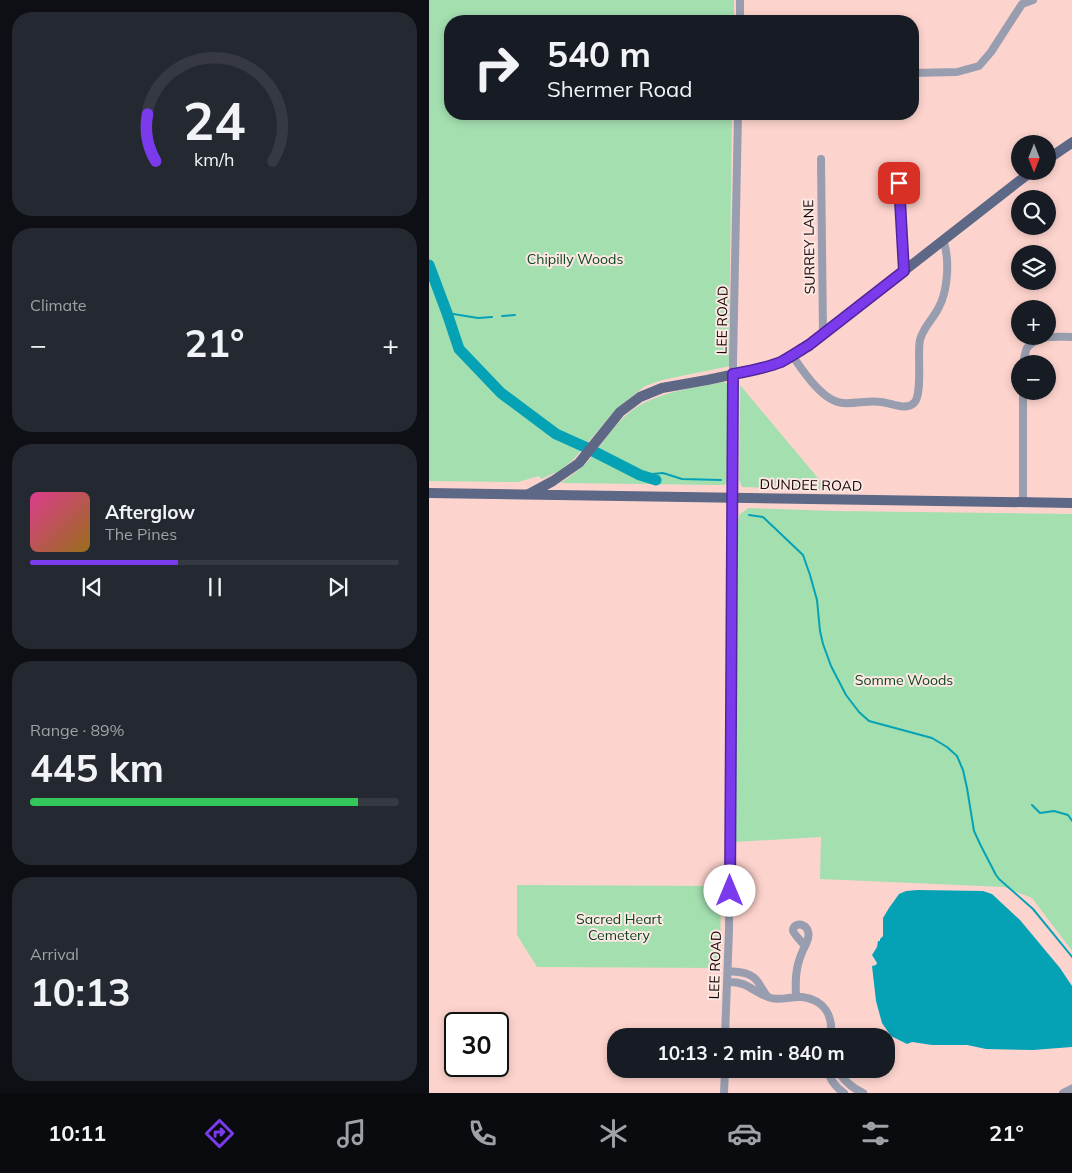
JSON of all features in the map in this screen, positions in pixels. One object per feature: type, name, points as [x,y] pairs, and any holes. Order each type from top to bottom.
[{"type":"main road","points":[[1057,153],[1072,142]]},
{"type":"main road","points":[[528,494],[553,481],[579,463],[620,412],[640,397],[662,388],[764,368],[792,356],[809,345],[1020,180]]},
{"type":"main road","name":"DUNDEE ROAD","points":[[429,493],[1072,503]]},
{"type":"street","points":[[740,0],[740,15]]},
{"type":"street","points":[[1013,0],[1022,4]]},
{"type":"street","points":[[919,73],[957,72],[979,66],[991,52],[1022,4],[1033,0]]},
{"type":"street","name":"LEE ROAD","points":[[725,1028],[729,971],[733,374],[738,120]]},
{"type":"street","name":"SURREY LANE","points":[[821,159],[823,334]]},
{"type":"street","points":[[898,166],[904,271]]},
{"type":"street","points":[[792,356],[813,383],[831,400],[838,403],[879,401],[902,406],[914,403],[919,393],[919,345],[921,337],[939,308],[945,290],[947,256],[943,240]]},
{"type":"street","points":[[1025,355],[1027,348],[1037,340],[1048,337],[1072,337]]},
{"type":"street","points":[[1023,400],[1023,503]]},
{"type":"street","points":[[796,997],[796,973],[799,958],[805,946]]},
{"type":"street","points":[[729,971],[745,973],[754,977],[769,998]]},
{"type":"street","points":[[727,982],[746,984],[769,998],[796,997],[809,999],[821,1004],[831,1020],[832,1028]]},
{"type":"street","points":[[724,1093],[725,1078]]},
{"type":"street","points":[[832,1078],[835,1085],[844,1093]]},
{"type":"street","points":[[843,1078],[863,1093]]},
{"type":"street","points":[[1063,1093],[1072,1088]]},
{"type":"green space","name":"Chipilly Woods","points":[[429,0],[734,0],[734,15],[444,15],[444,120],[732,120],[730,366],[662,380],[645,386],[616,409],[573,460],[559,471],[541,479],[539,476],[518,482],[429,481]]},
{"type":"green space","points":[[724,382],[729,385],[728,482],[724,485],[561,483],[587,462],[619,423],[640,405],[663,395]]},
{"type":"green space","points":[[740,385],[828,490],[742,487],[739,480]]},
{"type":"green space","name":"Somme Woods","points":[[748,508],[1072,514],[1072,951],[1032,898],[1004,887],[820,879],[821,837],[735,842],[738,524],[739,515]]},
{"type":"green space","name":"Sacred Heart Cemetery","points":[[517,885],[721,886],[720,968],[537,967],[517,935]]},
{"type":"water","points":[[906,891],[983,891],[992,894],[1020,920],[1060,968],[1072,986],[1072,1047],[1033,1050],[986,1049],[967,1045],[932,1045],[912,1042],[907,1044],[895,1038],[895,1028],[885,1028],[882,1023],[876,1001],[872,966],[877,963],[872,955],[878,941],[883,936],[883,918],[899,894]]},
{"type":"waterway","points":[[429,265],[459,349],[501,393],[556,434],[640,475],[656,480]]},
{"type":"waterway","points":[[447,313],[478,318],[492,317]]},
{"type":"waterway","points":[[502,316],[515,315]]},
{"type":"waterway","points":[[640,475],[663,473],[682,479],[721,480]]},
{"type":"waterway","points":[[749,515],[763,517],[803,555],[817,600],[823,644],[831,666],[846,695],[859,712],[869,721],[932,738],[957,756],[963,770],[974,831],[996,875],[1033,909],[1073,958]]},
{"type":"waterway","points":[[1032,805],[1040,813],[1054,811],[1068,815],[1073,822]]},
{"type":"route","points":[[730,891],[733,374],[764,368],[792,356],[809,345],[904,271],[899,183]]}]
